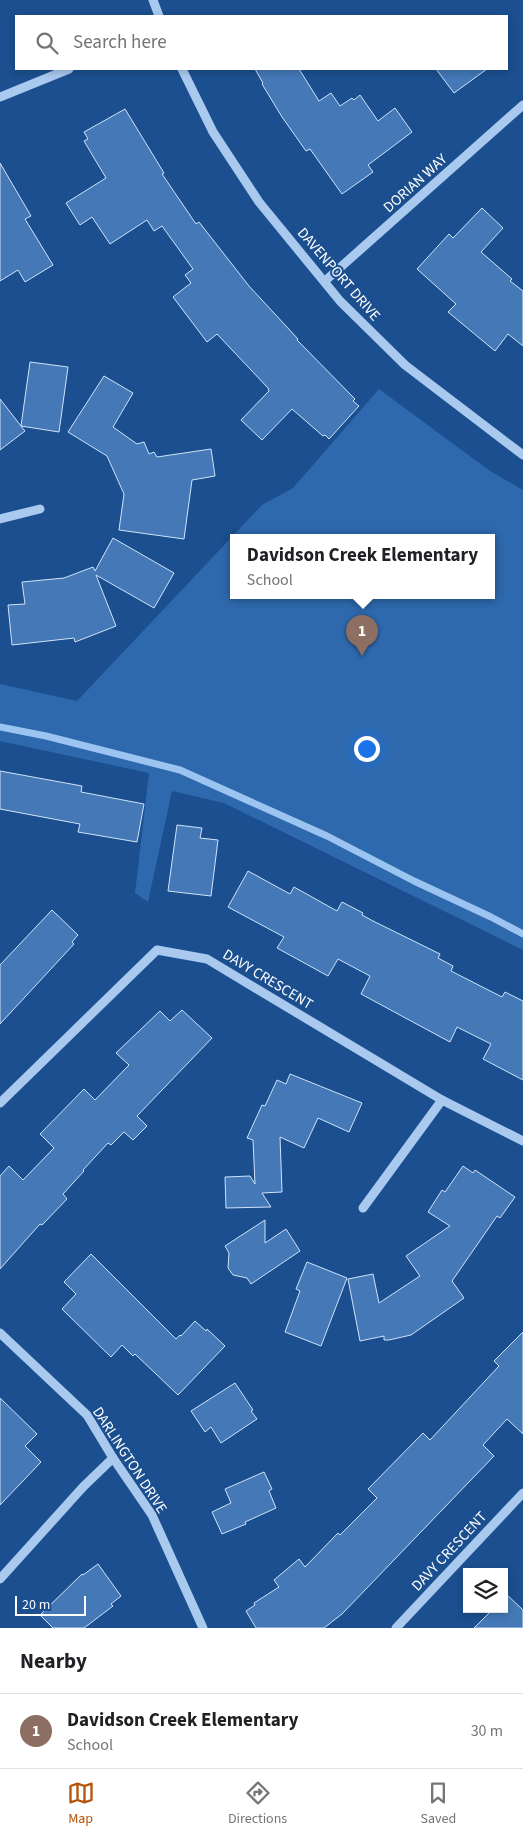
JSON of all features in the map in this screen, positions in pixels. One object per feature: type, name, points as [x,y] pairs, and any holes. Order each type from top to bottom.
[{"type":"street","points":[[153,0],[159,15]]},
{"type":"street","points":[[0,97],[67,70]]},
{"type":"street","name":"DAVENPORT DRIVE","points":[[182,70],[213,132],[259,202],[358,320],[406,365],[523,455]]},
{"type":"street","name":"DORIAN WAY","points":[[324,281],[523,105]]},
{"type":"street","points":[[0,519],[40,509]]},
{"type":"street","name":"DAVY CRESCENT","points":[[0,1103],[157,950],[208,959],[442,1100],[523,1140]]},
{"type":"street","points":[[363,1208],[442,1100]]},
{"type":"street","name":"DARLINGTON DRIVE","points":[[0,1332],[87,1415],[113,1458],[152,1515],[203,1628]]},
{"type":"street","points":[[0,1579],[113,1458]]},
{"type":"street","name":"DAVY CRESCENT","points":[[396,1628],[523,1493]]},
{"type":"shaded area","points":[[379,389],[490,471],[523,490],[523,950],[224,803],[172,791],[148,902],[135,893],[149,773],[0,741],[0,684],[77,701],[230,539],[230,599],[495,599],[495,534],[235,534],[262,505],[293,488]]},
{"type":"building","points":[[256,70],[300,70],[319,101],[331,93],[340,106],[360,95],[378,121],[395,108],[412,132],[368,165],[373,172],[342,194],[310,149],[306,151],[282,117]]},
{"type":"building","points":[[437,70],[486,70],[454,93]]},
{"type":"building","points":[[125,109],[164,173],[162,174],[196,224],[199,222],[249,286],[297,340],[355,399],[353,401],[359,406],[329,439],[292,409],[262,440],[241,420],[269,391],[268,388],[217,334],[207,342],[173,297],[191,283],[185,275],[193,269],[162,226],[154,231],[147,220],[110,244],[92,217],[80,225],[66,203],[106,178],[84,141],[88,139],[84,132]]},
{"type":"building","points":[[0,163],[31,216],[25,219],[53,265],[25,282],[18,270],[0,281]]},
{"type":"building","points":[[482,208],[503,228],[481,252],[512,279],[510,281],[523,291],[523,346],[508,334],[495,351],[448,312],[456,304],[417,269],[449,234],[453,238]]},
{"type":"building","points":[[30,362],[68,367],[59,432],[21,426]]},
{"type":"building","points":[[104,376],[133,393],[113,427],[137,444],[144,442],[149,454],[154,452],[157,457],[211,449],[215,476],[192,480],[184,539],[119,530],[124,494],[107,456],[68,432]]},
{"type":"building","points":[[0,399],[25,431],[0,450]]},
{"type":"building","points":[[113,538],[174,573],[154,608],[96,575],[116,626],[75,642],[74,638],[12,645],[8,605],[25,604],[22,582],[64,578],[93,567],[95,571]]},
{"type":"building","points":[[0,771],[82,786],[81,792],[144,804],[137,842],[78,832],[80,824],[0,809]]},
{"type":"building","points":[[177,825],[202,828],[200,838],[218,840],[211,896],[168,891]]},
{"type":"building","points":[[248,871],[290,894],[294,887],[337,911],[342,902],[363,913],[362,915],[373,921],[440,954],[438,958],[453,966],[451,971],[502,997],[505,992],[523,1001],[523,1080],[483,1059],[491,1044],[457,1027],[450,1042],[361,994],[370,976],[338,959],[328,976],[277,948],[284,937],[228,907]]},
{"type":"building","points":[[52,910],[78,935],[72,942],[74,944],[0,1024],[0,965]]},
{"type":"building","points":[[182,1010],[212,1038],[137,1116],[147,1126],[133,1140],[124,1132],[111,1145],[108,1143],[63,1194],[67,1199],[42,1225],[40,1224],[0,1269],[0,1176],[9,1166],[23,1180],[54,1148],[40,1134],[84,1089],[95,1100],[129,1065],[116,1053],[160,1011],[170,1021]]},
{"type":"building","points":[[290,1074],[362,1103],[349,1132],[318,1118],[304,1148],[280,1137],[282,1192],[262,1193],[271,1207],[226,1208],[225,1177],[250,1176],[255,1184],[253,1140],[247,1138],[262,1105],[265,1106],[277,1080],[286,1084]]},
{"type":"building","points":[[463,1166],[473,1173],[475,1170],[515,1197],[500,1218],[497,1216],[452,1281],[464,1298],[411,1335],[389,1340],[384,1340],[384,1336],[360,1341],[348,1279],[373,1274],[379,1303],[420,1276],[406,1256],[450,1226],[428,1212],[442,1190],[445,1192]]},
{"type":"building","points":[[265,1220],[265,1243],[286,1229],[300,1251],[251,1284],[247,1278],[233,1275],[228,1268],[229,1253],[225,1246]]},
{"type":"building","points":[[91,1254],[176,1339],[195,1321],[206,1331],[207,1329],[225,1346],[178,1395],[135,1354],[133,1356],[122,1345],[111,1357],[62,1309],[76,1294],[64,1282]]},
{"type":"building","points":[[307,1262],[347,1278],[321,1346],[285,1332],[300,1291],[296,1289]]},
{"type":"building","points":[[523,1332],[523,1434],[507,1419],[483,1445],[494,1456],[342,1614],[324,1628],[256,1628],[246,1611],[255,1605],[254,1603],[279,1587],[274,1580],[299,1559],[305,1567],[338,1533],[340,1535],[377,1498],[368,1489],[423,1433],[430,1440],[499,1366],[494,1361]]},
{"type":"building","points":[[235,1383],[257,1419],[221,1443],[211,1427],[205,1432],[191,1411]]},
{"type":"building","points":[[0,1398],[37,1434],[25,1446],[41,1462],[0,1505]]},
{"type":"building","points":[[264,1472],[272,1489],[269,1491],[276,1508],[222,1534],[212,1512],[231,1503],[225,1489]]},
{"type":"building","points":[[98,1564],[121,1596],[111,1604],[113,1606],[84,1628],[53,1628],[40,1615],[82,1574]]},
{"type":"building","points":[[508,1596],[523,1610],[523,1628],[474,1628],[489,1613],[508,1613]]},
{"type":"waterway","points":[[0,727],[46,736],[180,770],[327,836],[523,934]]},
{"type":"place","name":"Davidson Creek Elementary","points":[[362,656]]}]
